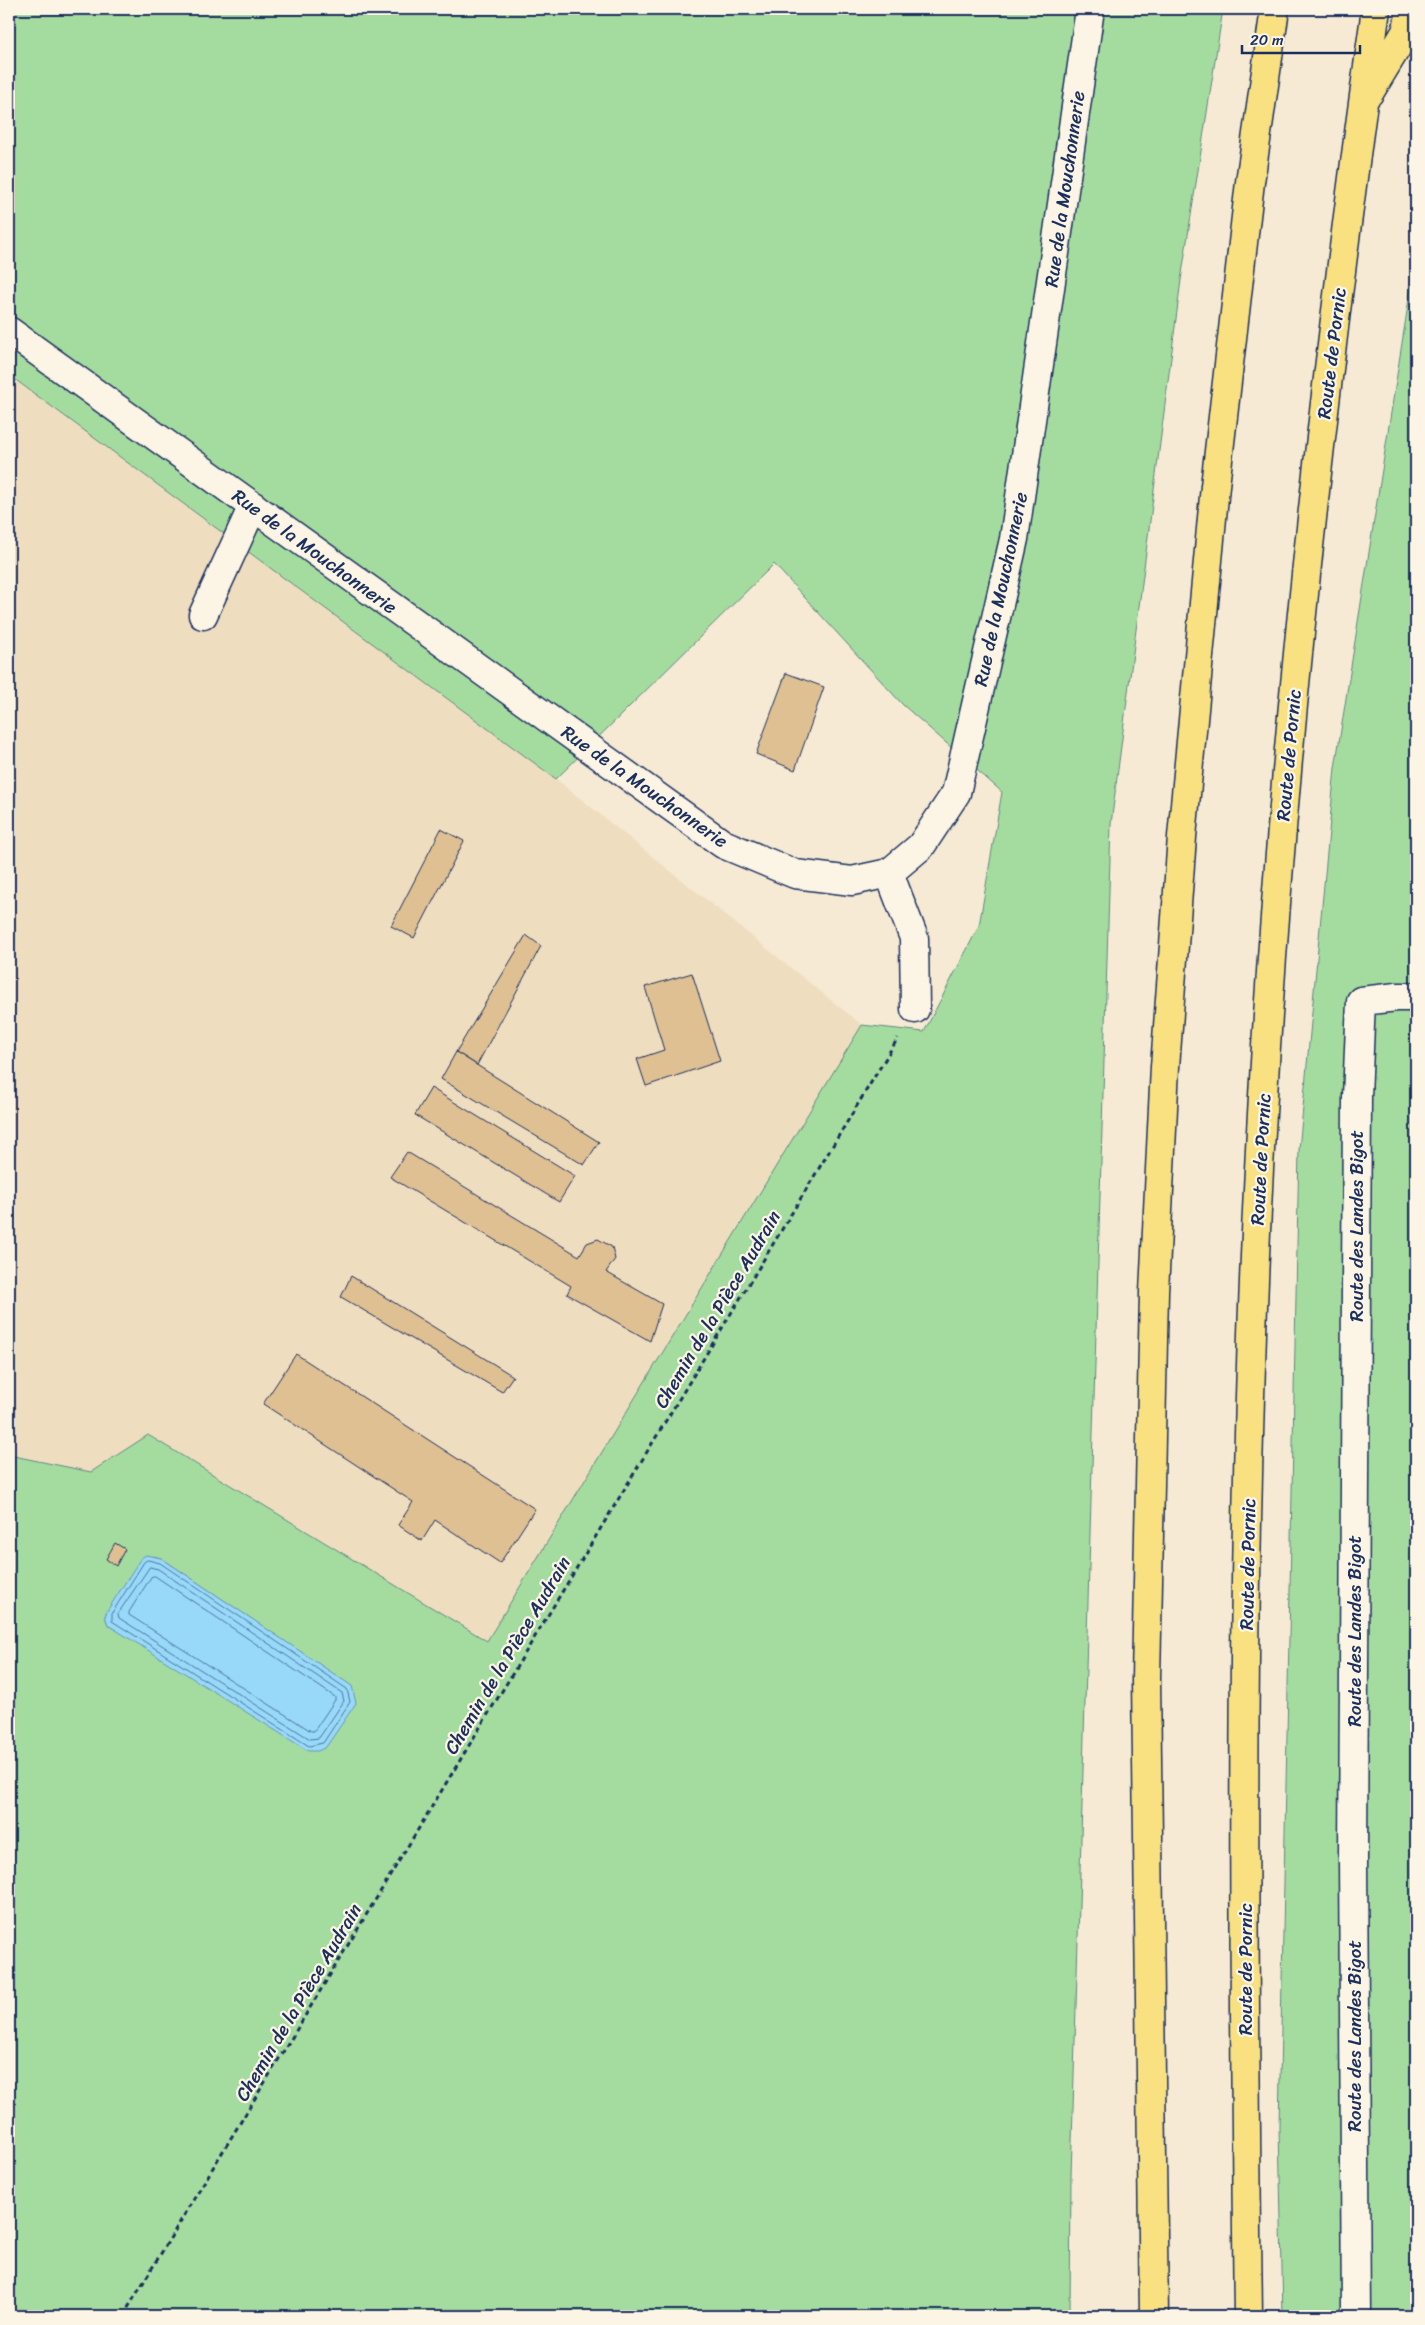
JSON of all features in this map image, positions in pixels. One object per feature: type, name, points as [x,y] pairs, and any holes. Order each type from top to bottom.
[{"type":"highway","points":[[1154,2316],[1146,1679],[1154,1302],[1165,1067],[1182,837],[1215,486],[1250,182],[1275,9]]},
{"type":"highway","name":"Route de Pornic","points":[[1248,2316],[1244,1874],[1246,1601],[1253,1322],[1262,1098],[1280,845],[1308,545],[1376,9]]},
{"type":"highway","points":[[1363,102],[1406,32],[1412,9]]},
{"type":"street","name":"Rue de la Mouchonnerie","points":[[9,331],[723,844],[795,874],[852,881],[889,873],[921,846],[956,793],[1014,539],[1090,9]]},
{"type":"street","points":[[203,615],[253,506]]},
{"type":"street","points":[[889,873],[914,938],[916,1009]]},
{"type":"street","name":"Route des Landes Bigot","points":[[1356,2316],[1353,1849],[1357,1097],[1361,1001],[1416,997]]},
{"type":"path","name":"Chemin de la Pièce Audrain","points":[[123,2316],[916,1009]]},
{"type":"shaded area","points":[[9,375],[556,779],[862,1025],[487,1641],[149,1435],[91,1472],[9,1455]]},
{"type":"green space","points":[[9,9],[1223,9],[1181,280],[1111,824],[1071,2176],[1070,2316],[9,2316],[9,1455],[91,1472],[148,1435],[487,1641],[862,1025],[924,1032],[979,926],[1002,792],[903,705],[774,564],[556,779],[9,375]],"holes":[[[153,1556],[161,1558],[351,1686],[141,1644],[108,1625],[105,1616],[107,1611]]]},
{"type":"green space","points":[[1416,232],[1416,2316],[1283,2316],[1279,2127],[1299,1150],[1335,768],[1411,286]]},
{"type":"water","points":[[146,1555],[161,1558],[352,1686],[356,1703],[326,1747],[318,1751],[308,1751],[108,1625],[105,1616],[107,1611],[141,1558]]},
{"type":"building","points":[[786,673],[824,687],[795,770],[756,754]]},
{"type":"building","points":[[441,829],[464,841],[414,938],[391,926]]},
{"type":"building","points":[[526,935],[541,946],[477,1065],[456,1052]]},
{"type":"building","points":[[692,973],[720,1061],[646,1086],[637,1059],[664,1050],[645,987]]},
{"type":"building","points":[[456,1052],[599,1142],[584,1165],[441,1079]]},
{"type":"building","points":[[431,1088],[575,1176],[559,1202],[415,1115]]},
{"type":"building","points":[[407,1152],[579,1256],[587,1243],[598,1239],[612,1247],[615,1259],[606,1272],[662,1304],[650,1341],[567,1294],[571,1286],[390,1177]]},
{"type":"building","points":[[351,1276],[513,1376],[502,1392],[341,1297]]},
{"type":"building","points":[[296,1354],[535,1509],[500,1563],[435,1520],[422,1541],[398,1525],[413,1502],[263,1404]]},
{"type":"building","points":[[115,1543],[125,1549],[116,1566],[106,1559]]}]
